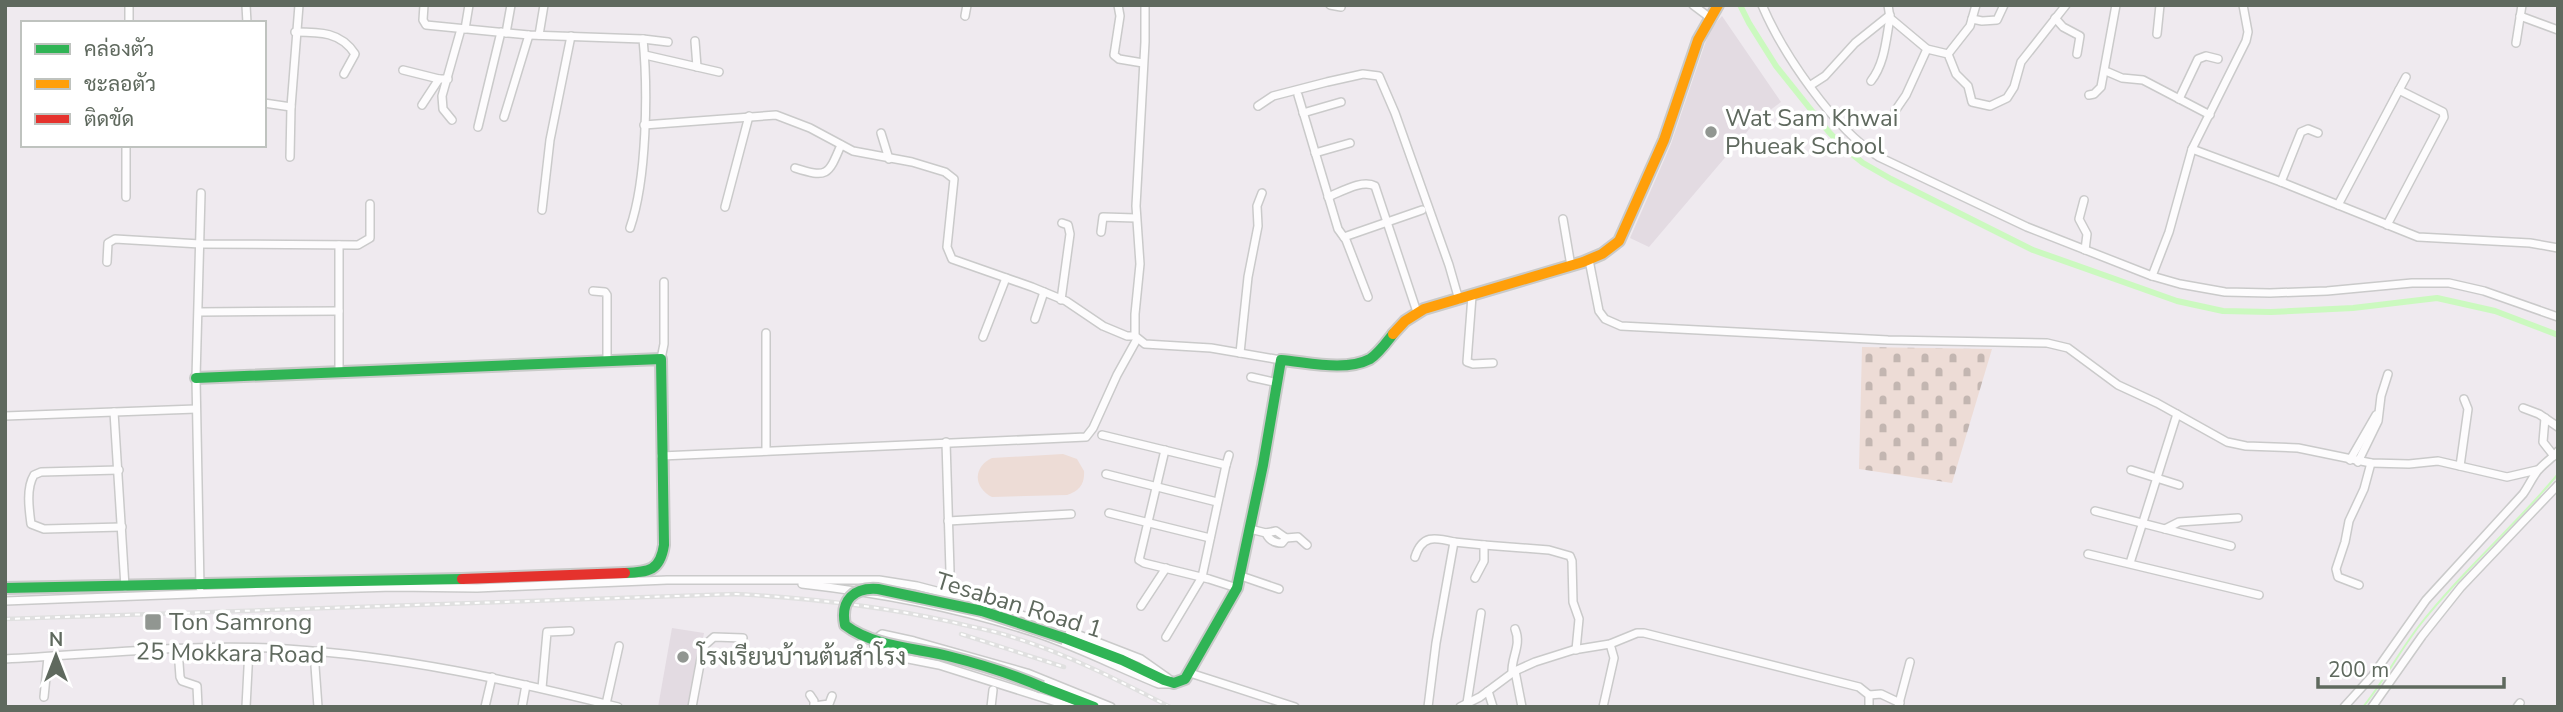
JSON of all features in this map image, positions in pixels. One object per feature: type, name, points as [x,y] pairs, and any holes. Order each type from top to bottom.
[{"type":"street","points":[[290,158],[290,107],[299,5]]},
{"type":"street","points":[[424,5],[423,20],[426,26],[529,35],[668,42]]},
{"type":"street","points":[[452,120],[448,118],[441,103],[469,5]]},
{"type":"street","points":[[478,127],[511,5]]},
{"type":"street","points":[[538,35],[544,5]]},
{"type":"street","points":[[965,16],[967,5]]},
{"type":"street","points":[[1118,5],[1120,16],[1114,55],[1119,59],[1143,63]]},
{"type":"street","points":[[661,456],[1088,436],[1136,338],[1135,314],[1140,264],[1136,218],[1145,5]]},
{"type":"street","points":[[1330,5],[1340,7]]},
{"type":"street","points":[[1693,5],[1709,17]]},
{"type":"street","points":[[644,125],[776,115],[810,128],[853,151],[912,162],[954,178],[955,190],[947,247],[949,257],[958,263],[1044,292],[1092,321],[1145,344],[1187,345],[1282,360],[1346,365],[1370,359],[1399,324],[1417,312],[1589,260],[1604,254],[1619,241],[1646,187],[1677,106],[1702,29],[1718,5]]},
{"type":"street","points":[[1762,5],[1772,28],[1811,85],[1838,123],[1856,141],[1879,157],[2017,223],[2085,250],[2152,276],[2209,290],[2247,293],[2327,291],[2412,283],[2449,283],[2484,291],[2558,317]]},
{"type":"street","points":[[1871,81],[1882,58],[1890,17],[1888,5]]},
{"type":"street","points":[[1948,54],[1964,36],[1976,5]]},
{"type":"street","points":[[1972,19],[1982,22],[1997,20],[2004,5]]},
{"type":"street","points":[[1948,54],[1956,74],[1968,86],[1972,102],[1990,106],[1997,104],[2007,98],[2014,88],[2021,62],[2066,5]]},
{"type":"street","points":[[2089,94],[2094,94],[2101,87],[2116,5]]},
{"type":"street","points":[[2157,34],[2161,5]]},
{"type":"street","points":[[2152,276],[2169,232],[2192,149],[2246,41],[2248,32],[2243,5]]},
{"type":"street","points":[[2516,43],[2522,5]]},
{"type":"street","points":[[2520,16],[2558,30]]},
{"type":"street","points":[[1811,85],[1825,76],[1855,43],[1890,17]]},
{"type":"street","points":[[1890,17],[1927,49],[1948,54]]},
{"type":"street","points":[[2056,18],[2063,27],[2080,36],[2077,54]]},
{"type":"street","points":[[295,32],[325,32],[351,48],[355,54],[344,74]]},
{"type":"street","points":[[504,117],[529,35]]},
{"type":"street","points":[[542,211],[550,140],[571,36]]},
{"type":"street","points":[[630,228],[639,199],[644,125],[643,39]]},
{"type":"street","points":[[695,41],[696,67]]},
{"type":"street","points":[[1895,111],[1906,95],[1927,49]]},
{"type":"street","points":[[645,55],[719,72]]},
{"type":"street","points":[[2179,99],[2198,59],[2218,59]]},
{"type":"street","points":[[403,70],[448,79]]},
{"type":"street","points":[[2108,72],[2122,78],[2143,80],[2210,115]]},
{"type":"street","points":[[1258,106],[1273,96],[1327,82],[1363,74],[1379,76],[1395,113],[1459,300]]},
{"type":"street","points":[[2338,205],[2406,77]]},
{"type":"street","points":[[422,104],[439,79]]},
{"type":"street","points":[[2387,225],[2444,117],[2443,112],[2399,90]]},
{"type":"street","points":[[1298,95],[1338,229],[1344,237],[1368,298]]},
{"type":"street","points":[[1303,113],[1341,102]]},
{"type":"street","points":[[266,103],[290,107]]},
{"type":"street","points":[[725,207],[749,116]]},
{"type":"street","points":[[2281,182],[2301,132],[2308,130],[2318,133]]},
{"type":"street","points":[[881,133],[889,159]]},
{"type":"street","points":[[1315,153],[1350,143]]},
{"type":"street","points":[[795,168],[820,176],[825,174],[833,164],[841,145]]},
{"type":"street","points":[[126,197],[127,147]]},
{"type":"street","points":[[2192,149],[2418,237],[2530,243],[2558,248]]},
{"type":"street","points":[[1328,197],[1370,183],[1375,186],[1417,312]]},
{"type":"street","points":[[200,590],[196,379],[201,193]]},
{"type":"street","points":[[1240,353],[1248,277],[1258,226],[1257,206],[1262,193]]},
{"type":"street","points":[[2084,200],[2079,219],[2087,234],[2085,250]]},
{"type":"street","points":[[107,262],[108,243],[115,239],[200,244],[358,245],[370,238],[370,204]]},
{"type":"street","points":[[1344,237],[1422,210]]},
{"type":"street","points":[[1101,232],[1103,218],[1136,218]]},
{"type":"street","points":[[1563,219],[1571,266]]},
{"type":"street","points":[[1061,300],[1070,234],[1068,225],[1062,223]]},
{"type":"street","points":[[339,245],[339,372]]},
{"type":"street","points":[[1589,260],[1599,311],[1605,319],[1621,326],[1942,342],[2047,343],[2067,348],[2118,385],[2227,442],[2246,446],[2298,448],[2371,463],[2438,461],[2507,477],[2537,470]]},
{"type":"street","points":[[983,337],[1006,278]]},
{"type":"street","points":[[5,601],[200,590],[645,572],[655,567],[662,558],[664,545],[661,359],[664,344],[664,282]]},
{"type":"street","points":[[593,291],[605,292],[607,295],[607,361]]},
{"type":"street","points":[[1035,319],[1044,292]]},
{"type":"street","points":[[1472,296],[1467,362],[1493,363]]},
{"type":"street","points":[[199,312],[339,311]]},
{"type":"street","points":[[766,333],[766,451]]},
{"type":"street","points":[[196,379],[661,359]]},
{"type":"street","points":[[773,581],[905,600],[972,615],[1040,635],[1159,684],[1183,680],[1190,673],[1241,576],[1282,360]]},
{"type":"street","points":[[2354,461],[2378,421],[2381,396],[2388,374]]},
{"type":"street","points":[[1251,377],[1278,383]]},
{"type":"street","points":[[2460,466],[2468,409],[2464,399]]},
{"type":"street","points":[[2524,408],[2558,427]]},
{"type":"street","points":[[5,416],[196,410]]},
{"type":"street","points":[[114,412],[125,587]]},
{"type":"street","points":[[2130,563],[2177,414]]},
{"type":"street","points":[[2344,707],[2373,674],[2426,600],[2523,494],[2537,470],[2556,453],[2543,442],[2545,418]]},
{"type":"street","points":[[1102,435],[1226,465]]},
{"type":"street","points":[[945,593],[950,571],[946,442]]},
{"type":"street","points":[[1165,450],[1139,560],[1237,588]]},
{"type":"street","points":[[1167,637],[1202,577],[1229,455]]},
{"type":"street","points":[[2359,585],[2338,577],[2336,569],[2349,521],[2364,489],[2371,463]]},
{"type":"street","points":[[2131,470],[2179,485]]},
{"type":"street","points":[[119,471],[41,472],[34,475],[29,488],[30,517],[32,524],[44,529],[122,527]]},
{"type":"street","points":[[1106,474],[1217,502]]},
{"type":"street","points":[[2372,707],[2461,587],[2558,485]]},
{"type":"street","points":[[2095,511],[2231,546]]},
{"type":"street","points":[[1109,513],[1210,538]]},
{"type":"street","points":[[948,521],[1071,514]]},
{"type":"street","points":[[2165,529],[2179,522],[2238,518]]},
{"type":"street","points":[[1251,529],[1266,533],[1276,531],[1286,538],[1297,537],[1307,545]]},
{"type":"street","points":[[1415,557],[1422,542],[1427,540],[1549,550],[1570,556],[1573,602],[1578,619],[1576,650]]},
{"type":"street","points":[[1428,707],[1454,542]]},
{"type":"street","points":[[1475,578],[1484,561],[1484,545]]},
{"type":"street","points":[[2088,554],[2259,595]]},
{"type":"street","points":[[1142,606],[1166,568]]},
{"type":"street","points":[[1241,576],[1279,589]]},
{"type":"street","points":[[5,588],[477,588],[667,580],[879,580],[994,606],[1121,650],[1141,659],[1174,683]]},
{"type":"street","name":"Tesaban Road 1","points":[[1094,707],[1019,677],[951,657],[859,636],[845,625],[843,613],[846,602],[852,594],[860,590],[888,591],[979,610],[1064,638],[1174,683]]},
{"type":"street","points":[[1464,705],[1481,613]]},
{"type":"street","points":[[1515,629],[1518,643],[1511,668],[1522,707]]},
{"type":"street","points":[[542,688],[547,632],[570,631]]},
{"type":"street","points":[[1464,705],[1535,662],[1576,650],[1611,644],[1637,633],[1859,687],[1869,695],[1881,694],[1899,705],[1910,662]]},
{"type":"street","points":[[1072,707],[951,668],[877,653],[874,651],[874,640],[882,634],[926,644],[1027,673],[1111,707]]},
{"type":"street","points":[[692,707],[705,645],[714,637],[743,638]]},
{"type":"street","points":[[1603,707],[1614,658],[1611,644]]},
{"type":"street","points":[[606,704],[619,646]]},
{"type":"street","points":[[178,649],[180,677],[182,681],[197,686],[198,707]]},
{"type":"street","name":"25 Mokkara Road","points":[[6,662],[178,649],[314,652],[439,667],[618,707]]},
{"type":"street","points":[[246,707],[248,649]]},
{"type":"street","points":[[314,652],[318,707]]},
{"type":"street","points":[[44,697],[48,657]]},
{"type":"street","points":[[1190,673],[1294,707]]},
{"type":"street","points":[[485,707],[492,677]]},
{"type":"street","points":[[522,707],[526,685]]},
{"type":"street","points":[[991,707],[993,690]]},
{"type":"street","points":[[1488,691],[1493,707]]},
{"type":"street","points":[[810,695],[814,706],[829,704],[832,696]]},
{"type":"street","points":[[1869,695],[1869,707]]},
{"type":"shaded area","name":"Wat Sam Khwai Phueak School","points":[[1722,16],[1781,102],[1757,120],[1649,247],[1630,238],[1671,144],[1706,41],[1712,27]]},
{"type":"shaded area","name":"โรงเรียนบ้านต้นสำโรง","points":[[672,628],[704,633],[690,707],[658,707]]},
{"type":"green space","points":[[1862,347],[1992,349],[1952,483],[1859,469]]},
{"type":"green space","points":[[1063,454],[1077,459],[1084,471],[1080,486],[1067,495],[992,497],[979,483],[981,466],[992,458]]},
{"type":"waterway","points":[[1740,5],[1776,66],[1843,147],[1863,163],[1891,179],[2033,250],[2177,301],[2223,311],[2271,312],[2353,308],[2437,298],[2495,311],[2558,335]]},
{"type":"waterway","points":[[2363,707],[2435,606],[2558,474]]},
{"type":"railway","points":[[5,619],[736,594],[763,596],[898,611],[1002,634],[1071,659],[1170,707]]},
{"type":"railway","points":[[961,634],[1064,667]]},
{"type":"traffic: fast","points":[[1064,638],[1122,660],[1164,680],[1174,683],[1185,679],[1237,588],[1263,465],[1281,360],[1338,366],[1360,363],[1373,357],[1393,334]]},
{"type":"traffic: fast","points":[[196,378],[661,359],[664,545],[660,560],[652,568],[625,573]]},
{"type":"traffic: fast","points":[[5,588],[462,579]]},
{"type":"traffic: fast","points":[[1042,687],[972,662],[868,638],[845,625],[847,602],[862,590],[878,589],[982,611],[1064,638]]},
{"type":"traffic: fast","points":[[1042,687],[1094,707]]},
{"type":"traffic: slow","points":[[1393,334],[1405,321],[1424,309],[1583,262],[1602,254],[1619,241],[1664,140],[1698,40],[1718,5]]},
{"type":"traffic: jam","points":[[462,579],[625,573]]},
{"type":"place","name":"Wat Sam Khwai Phueak School","points":[[1711,132]]},
{"type":"place","name":"Ton Samrong","points":[[153,622]]},
{"type":"place","name":"โรงเรียนบ้านต้นสำโรง","points":[[683,657]]}]
